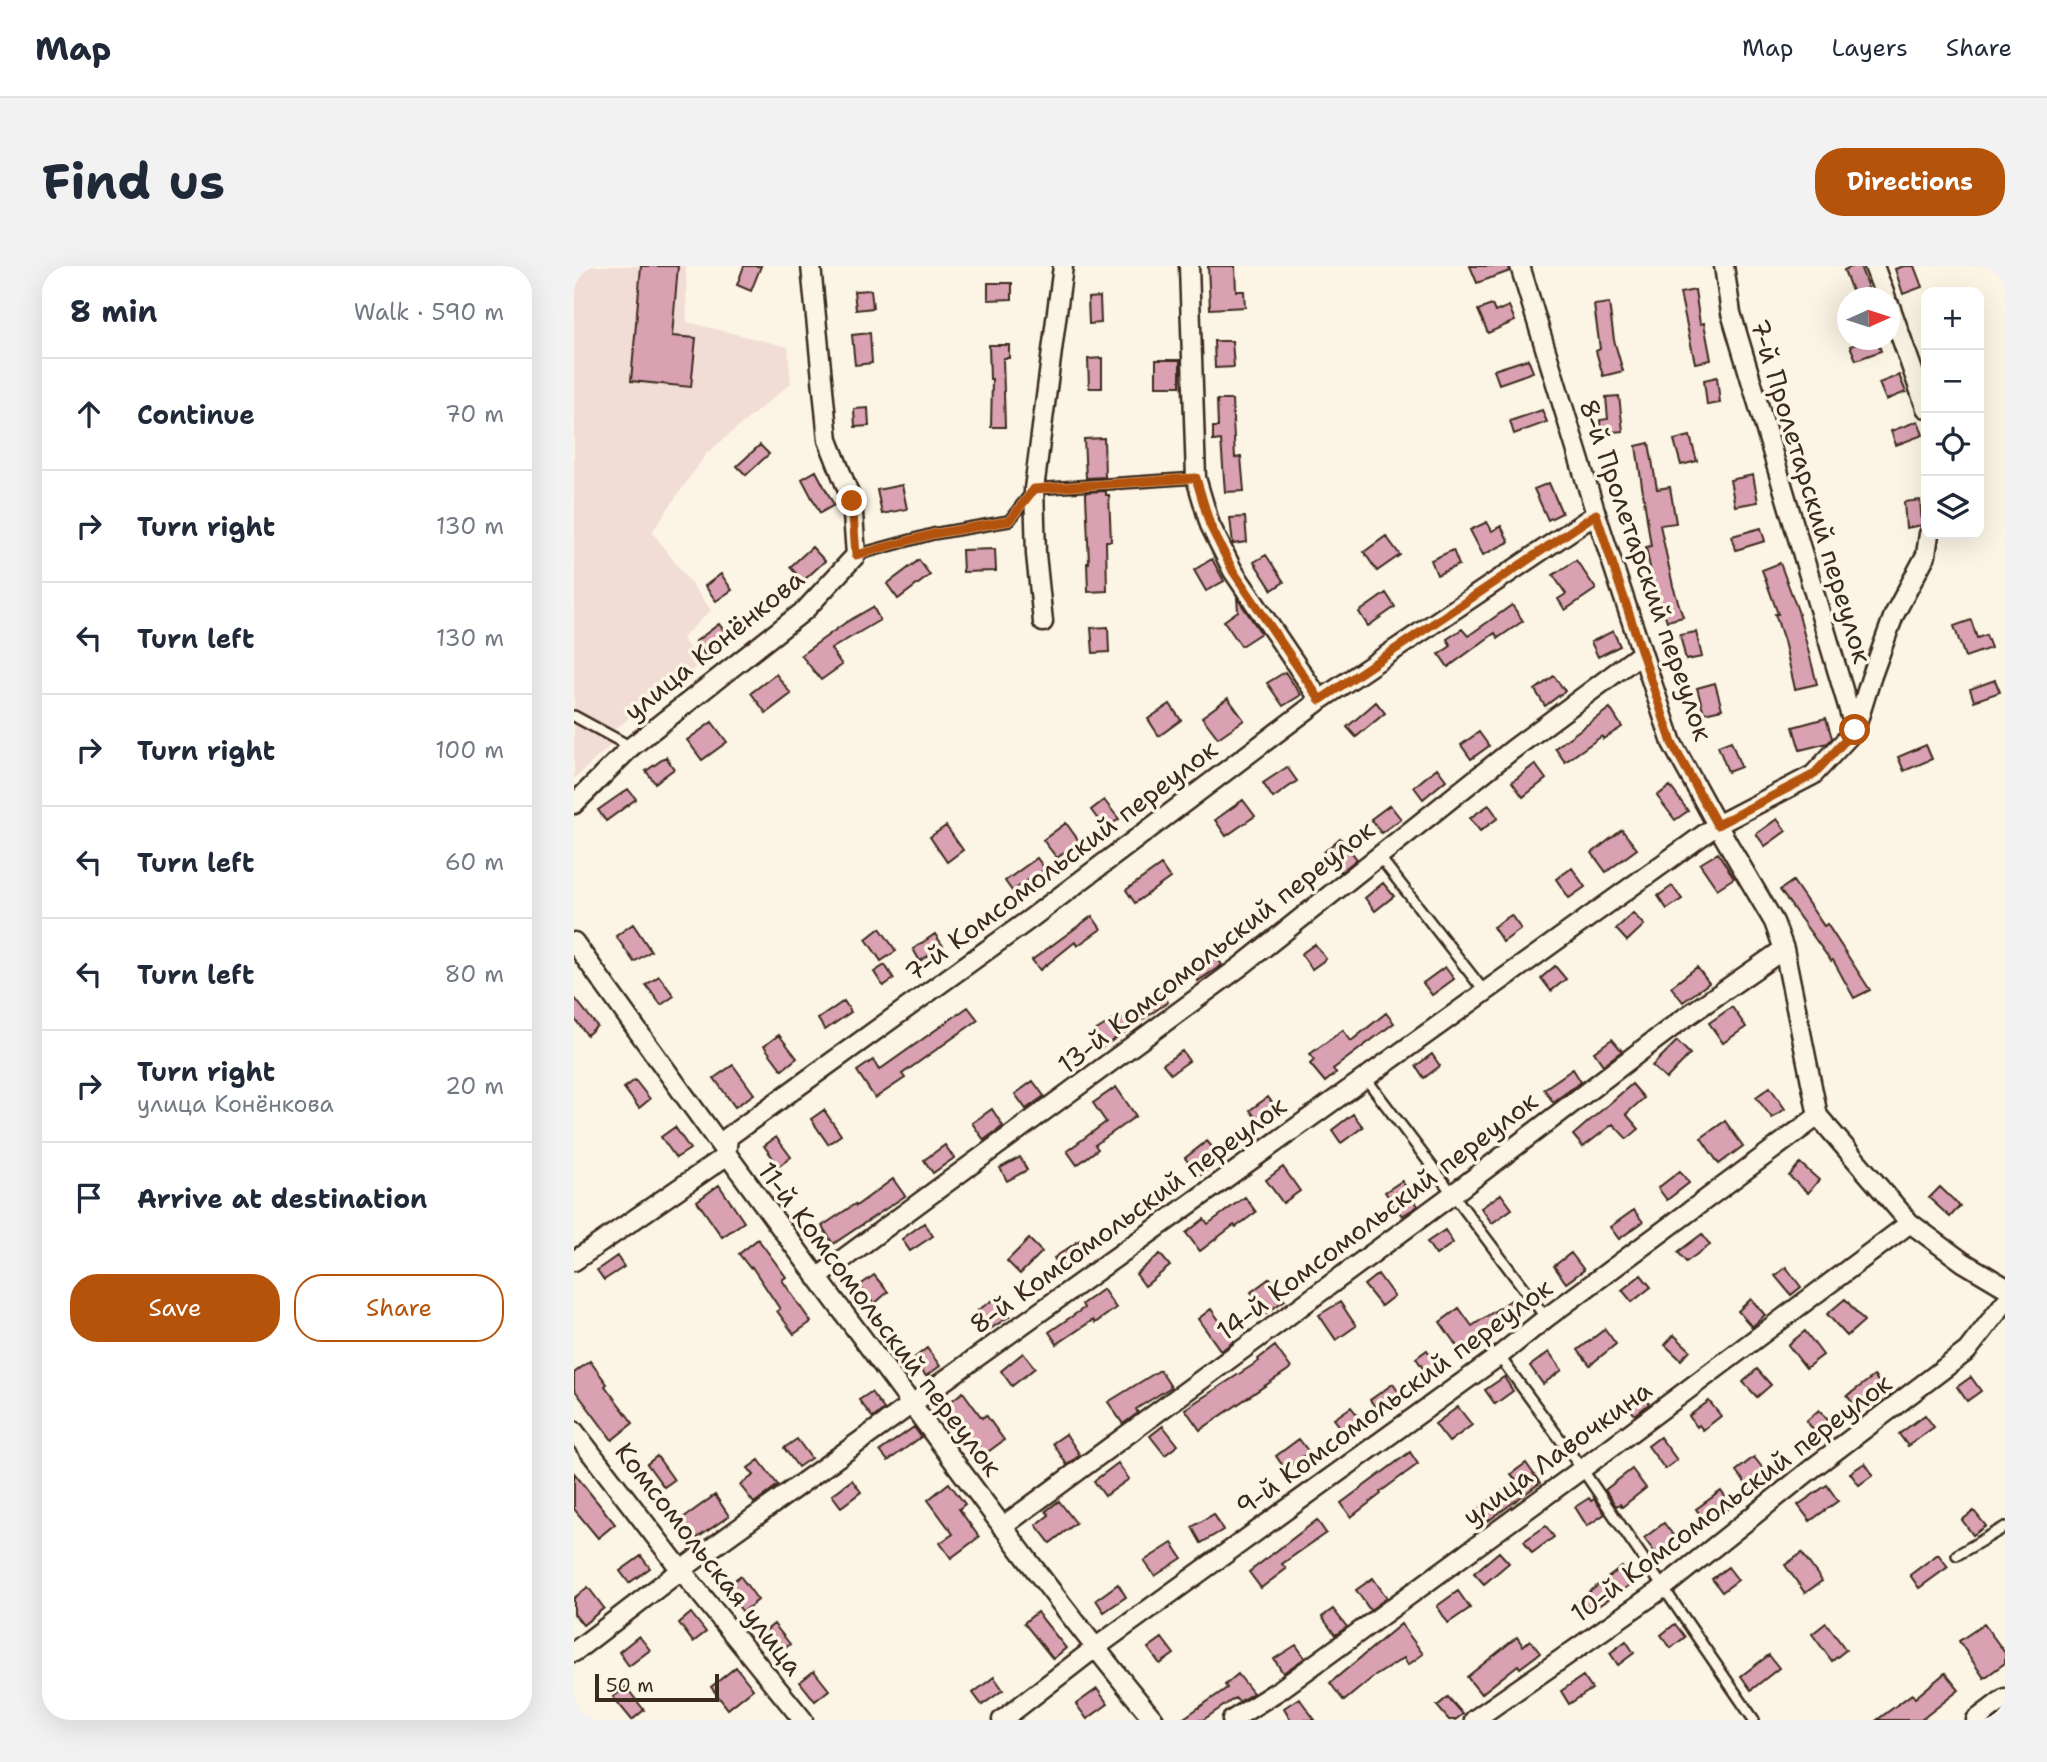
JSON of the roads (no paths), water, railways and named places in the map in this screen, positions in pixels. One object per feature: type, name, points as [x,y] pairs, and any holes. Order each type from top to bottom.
[{"type":"street","points":[[811,266],[828,440],[852,501],[856,555]]},
{"type":"street","points":[[1043,622],[1036,554],[1034,489],[1063,266]]},
{"type":"street","points":[[1189,266],[1196,478],[1210,525],[1233,571],[1320,700]]},
{"type":"street","name":"8-й Пролетарский переулок","points":[[1520,266],[1596,514],[1672,743],[1774,922],[1784,949],[1818,1116],[1910,1223],[1962,1262],[2005,1287]]},
{"type":"street","name":"7-й Пролетарский переулок","points":[[1724,266],[1731,313],[1855,730]]},
{"type":"street","points":[[1874,266],[1882,287]]},
{"type":"street","points":[[1900,336],[1921,394]]},
{"type":"street","name":"7-й Комсомольский переулок","points":[[574,1261],[726,1156],[728,1137],[1031,919],[1320,700],[1596,514]]},
{"type":"street","points":[[1855,730],[1894,615],[1926,555],[1928,539]]},
{"type":"street","name":"улица Конёнкова","points":[[574,804],[631,747],[805,611],[856,555]]},
{"type":"street","name":"13-й Комсомольский переулок","points":[[817,1278],[1241,967],[1378,856],[1642,653]]},
{"type":"street","name":"8-й Комсомольский переулок","points":[[574,1652],[681,1570],[1364,1076],[1717,825],[1813,775],[1855,730]]},
{"type":"street","name":"11-й Комсомольский переулок","points":[[574,942],[726,1156],[1002,1527],[1154,1720]]},
{"type":"street","name":"14-й Комсомольский переулок","points":[[1002,1527],[1454,1194],[1680,1021],[1784,949]]},
{"type":"street","name":"9-й Комсомольский переулок","points":[[1002,1720],[1095,1648],[1499,1356],[1546,1318],[1818,1116]]},
{"type":"street","name":"улица Лавочкина","points":[[1232,1720],[1281,1689],[1910,1223]]},
{"type":"street","name":"10-й Комсомольский переулок","points":[[1474,1720],[1663,1588],[1814,1466],[1967,1352],[2005,1302]]},
{"type":"street","name":"Комсомольская улица","points":[[574,1431],[681,1570],[803,1720]]},
{"type":"street","points":[[1976,1720],[2005,1698]]},
{"type":"lane","points":[[856,555],[933,534],[1009,521],[1034,489],[1196,478]]},
{"type":"lane","points":[[574,716],[631,747]]},
{"type":"lane","points":[[1378,856],[1484,991]]},
{"type":"lane","points":[[1364,1076],[1546,1318]]},
{"type":"lane","points":[[1499,1356],[1581,1469],[1754,1720]]},
{"type":"lane","points":[[1957,1555],[2005,1527]]}]
